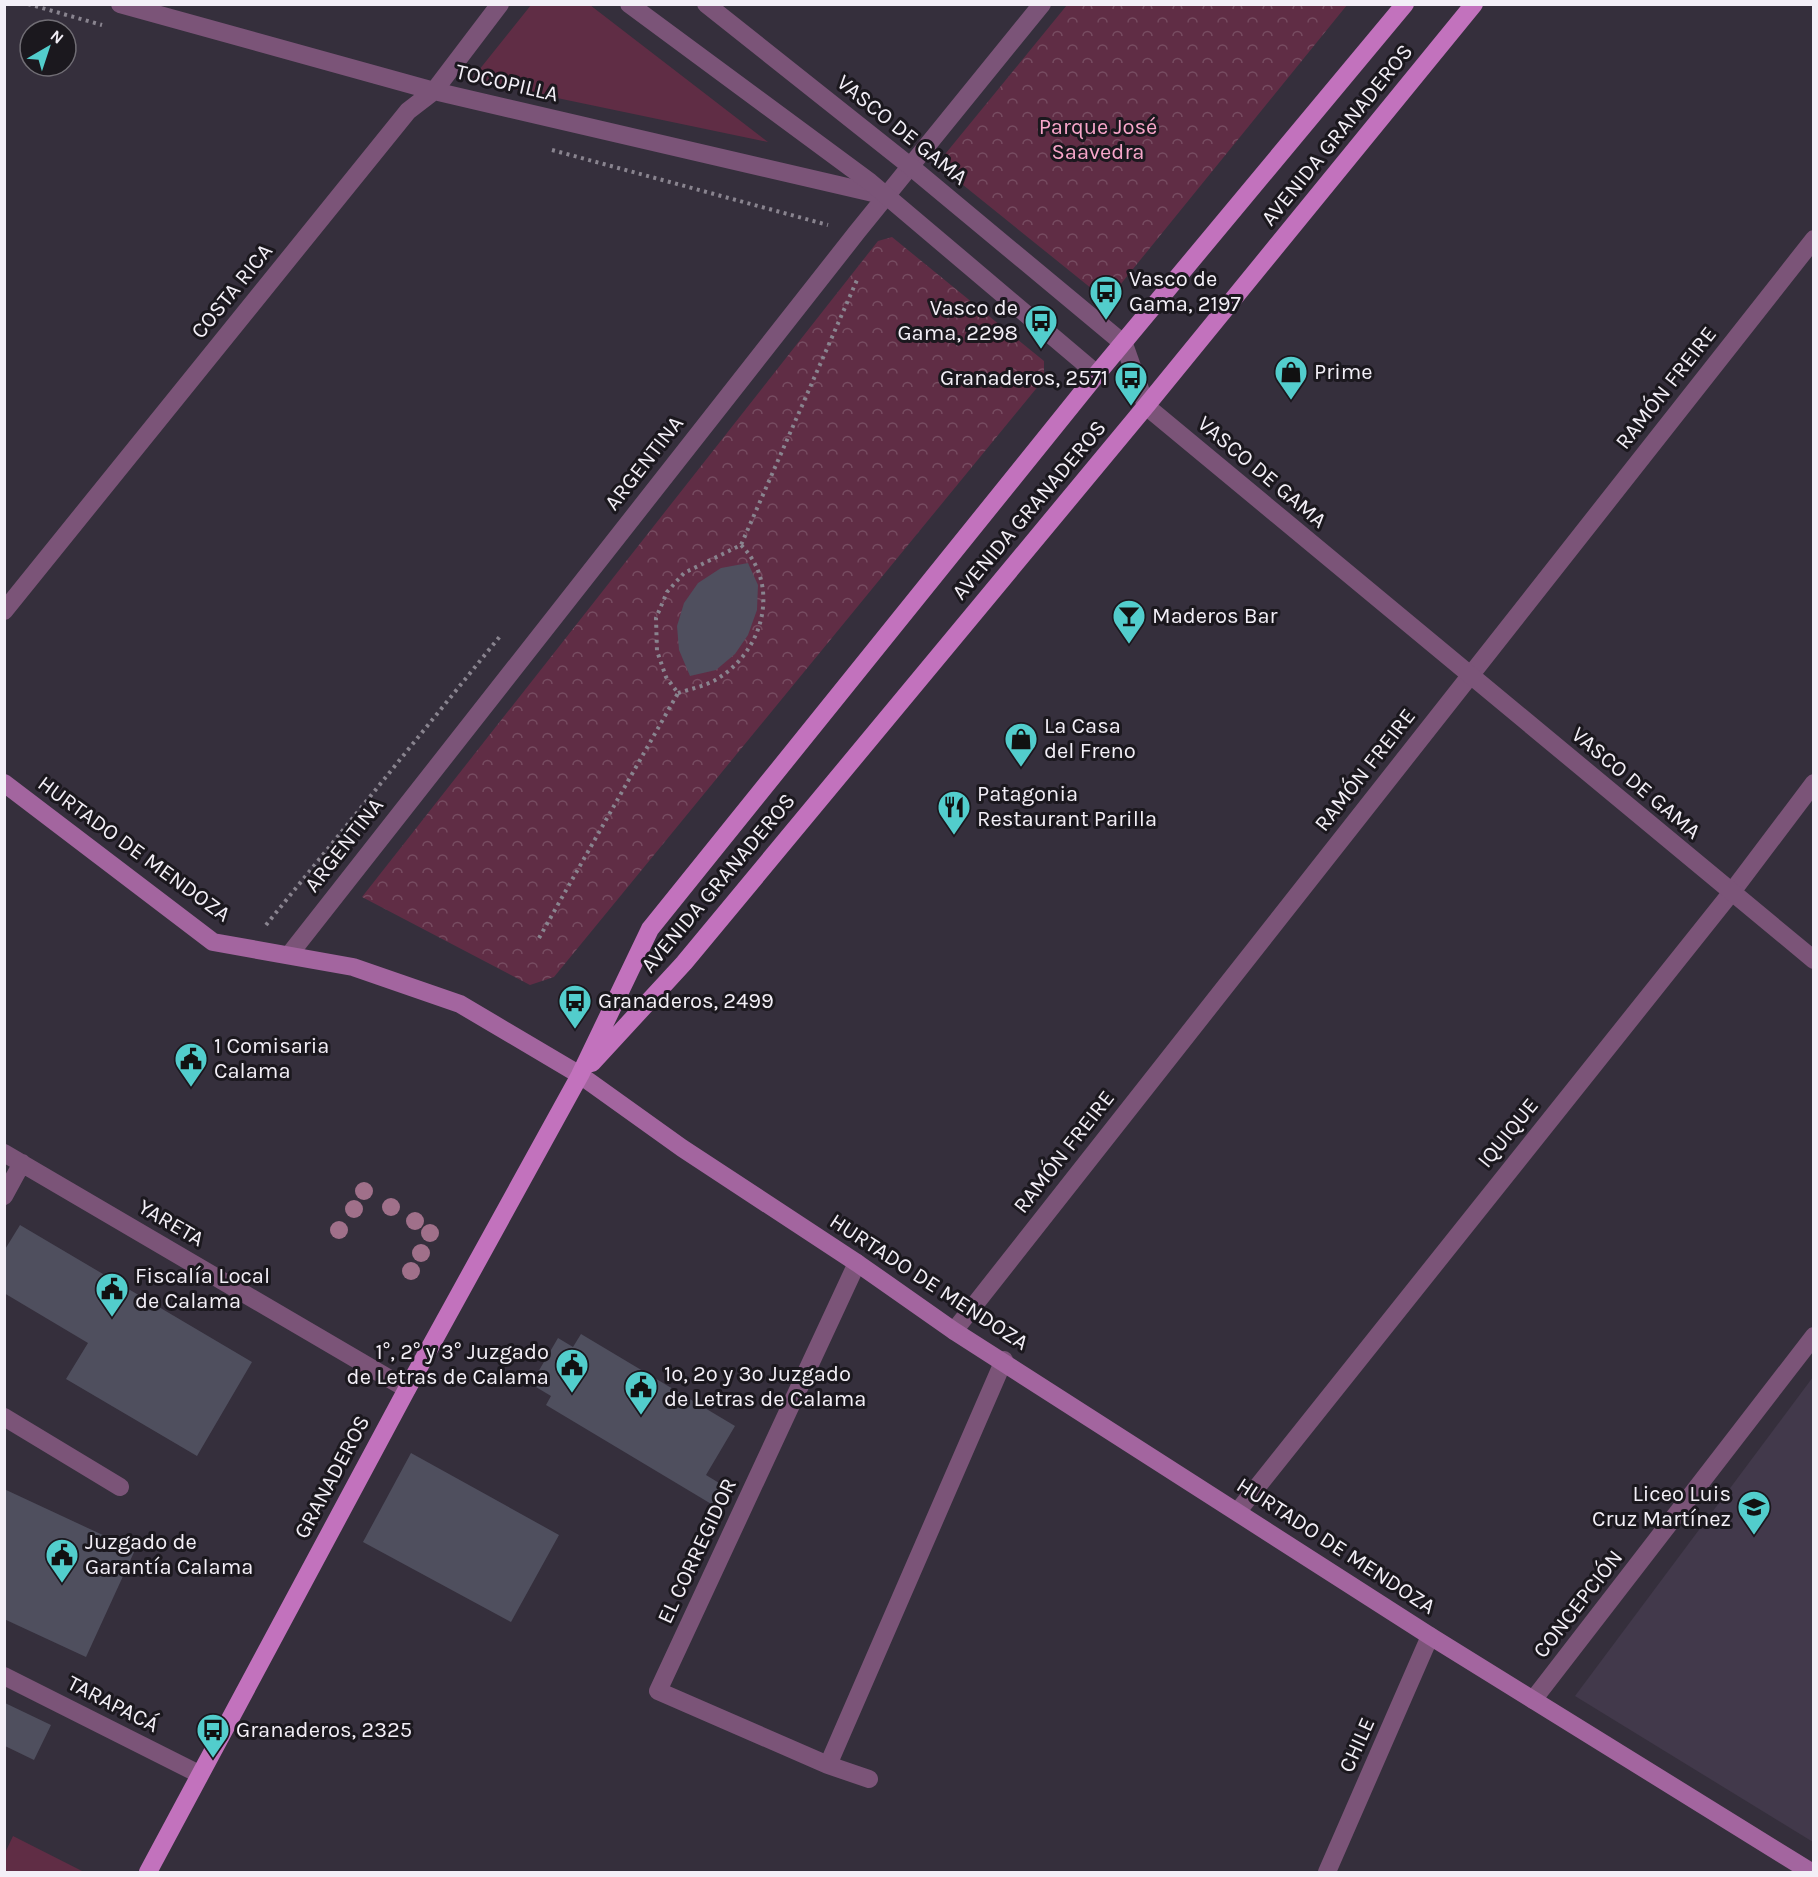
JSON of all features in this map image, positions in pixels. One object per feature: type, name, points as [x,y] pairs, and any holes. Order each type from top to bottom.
[{"type":"main road","name":"AVENIDA GRANADEROS","points":[[580,1075],[650,929],[1097,374],[1405,4]]},
{"type":"main road","name":"AVENIDA GRANADEROS","points":[[580,1075],[684,963],[1146,406],[1474,4]]},
{"type":"main road","name":"HURTADO DE MENDOZA","points":[[4,783],[213,942],[353,967],[460,1004],[580,1075],[682,1148],[857,1263],[954,1331],[1004,1360],[1430,1636],[1811,1872]]},
{"type":"main road","name":"GRANADEROS","points":[[148,1872],[407,1389],[580,1075]]},
{"type":"street","name":"TOCOPILLA","points":[[120,4],[434,91],[886,196]]},
{"type":"street","name":"COSTA RICA","points":[[4,611],[408,111],[434,91],[500,4]]},
{"type":"street","points":[[628,4],[886,196],[1097,374]]},
{"type":"street","name":"VASCO DE GAMA","points":[[705,4],[910,166],[1124,344]]},
{"type":"street","name":"ARGENTINA","points":[[289,955],[886,196],[1042,4]]},
{"type":"street","name":"RAMÓN FREIRE","points":[[954,1331],[1814,239]]},
{"type":"street","points":[[1124,344],[1146,406]]},
{"type":"street","name":"VASCO DE GAMA","points":[[1146,406],[1814,960]]},
{"type":"street","name":"IQUIQUE","points":[[1238,1511],[1731,893],[1814,783]]},
{"type":"street","name":"YARETA","points":[[4,1153],[407,1389]]},
{"type":"street","points":[[4,1196],[22,1163]]},
{"type":"street","name":"EL CORREGIDOR","points":[[857,1263],[658,1691],[828,1765],[869,1779]]},
{"type":"street","name":"CONCEPCIÓN","points":[[1533,1700],[1814,1336]]},
{"type":"street","points":[[828,1765],[1004,1360]]},
{"type":"street","points":[[4,1417],[120,1487]]},
{"type":"street","name":"CHILE","points":[[1327,1872],[1430,1636]]},
{"type":"street","name":"TARAPACÁ","points":[[4,1676],[199,1774]]},
{"type":"path","points":[[678,693],[666,677],[657,651],[656,618],[667,592],[684,573],[741,545],[860,274]]},
{"type":"path","points":[[539,938],[678,693],[717,680],[739,662],[754,640],[763,612],[764,584],[750,553],[741,545]]},
{"type":"shaded area","name":"Liceo Luis Cruz Martínez","points":[[1813,1377],[1813,1842],[1575,1696]]},
{"type":"green space","points":[[531,5],[590,5],[768,142],[471,80]]},
{"type":"green space","name":"Parque José Saavedra","points":[[1067,5],[1347,5],[1107,301],[937,164]]},
{"type":"green space","points":[[892,237],[1044,361],[1044,379],[554,977],[530,985],[362,897],[878,241]]},
{"type":"green space","points":[[13,1836],[84,1872],[5,1872],[5,1853]]},
{"type":"building","points":[[748,563],[758,585],[757,610],[748,635],[735,654],[716,670],[690,676],[679,650],[677,626],[684,603],[698,583],[721,568]]},
{"type":"building","name":"Fiscalía Local de Calama","points":[[20,1225],[252,1362],[197,1456],[66,1379],[88,1343],[4,1293],[4,1251]]},
{"type":"building","name":"1º, 2º y 3º Juzgado de Letras de Calama","points":[[581,1334],[735,1426],[706,1475],[724,1486],[713,1505],[546,1405],[551,1396],[531,1384],[558,1338],[573,1347]]},
{"type":"building","points":[[411,1453],[559,1535],[511,1622],[363,1542]]},
{"type":"building","name":"Juzgado de Garantía Calama","points":[[4,1489],[135,1550],[86,1657],[4,1619]]},
{"type":"building","points":[[5,1703],[51,1725],[34,1760],[5,1746]]},
{"type":"place","name":"Vasco de Gama, 2197","points":[[1106,321]]},
{"type":"place","name":"Vasco de Gama, 2298","points":[[1041,350]]},
{"type":"place","name":"Prime","points":[[1291,401]]},
{"type":"place","name":"Granaderos, 2571","points":[[1131,407]]},
{"type":"place","name":"Maderos Bar","points":[[1129,645]]},
{"type":"place","name":"La Casa del Freno","points":[[1021,768]]},
{"type":"place","name":"Patagonia Restaurant Parilla","points":[[954,836]]},
{"type":"place","name":"Granaderos, 2499","points":[[575,1030]]},
{"type":"place","name":"1 Comisaria Calama","points":[[191,1088]]},
{"type":"place","name":"Fiscalía Local de Calama","points":[[112,1318]]},
{"type":"place","name":"1°, 2° y 3° Juzgado de Letras de Calama","points":[[572,1394]]},
{"type":"place","name":"1º, 2º y 3º Juzgado de Letras de Calama","points":[[641,1416]]},
{"type":"place","name":"Liceo Luis Cruz Martínez","points":[[1754,1536]]},
{"type":"place","name":"Juzgado de Garantía Calama","points":[[62,1584]]},
{"type":"place","name":"Granaderos, 2325","points":[[213,1759]]}]
